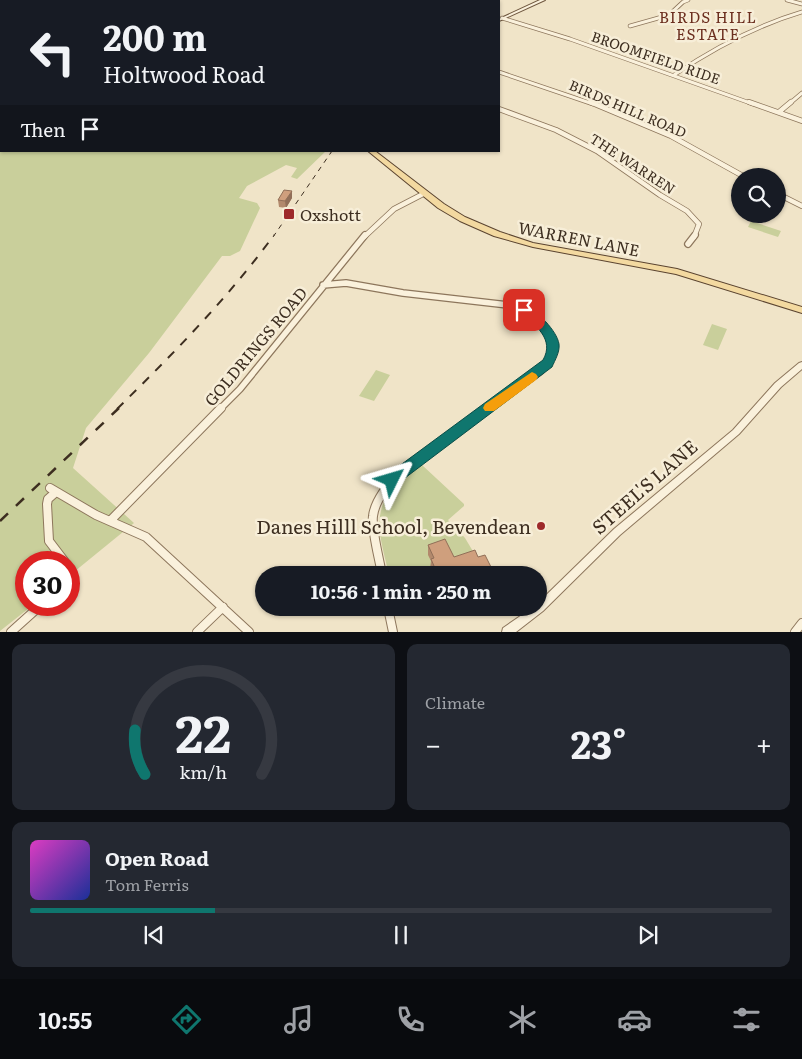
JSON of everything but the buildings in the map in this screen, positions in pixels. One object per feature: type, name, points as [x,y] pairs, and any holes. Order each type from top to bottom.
[{"type":"main road","points":[[500,19],[543,0]]},
{"type":"main road","name":"WARREN LANE","points":[[373,152],[423,194],[466,221],[521,242],[677,272],[802,310]]},
{"type":"street","points":[[677,0],[683,2]]},
{"type":"street","points":[[630,26],[669,15],[683,2],[688,0]]},
{"type":"street","points":[[787,0],[802,4]]},
{"type":"street","points":[[674,75],[695,59],[728,40],[760,25],[802,12]]},
{"type":"street","name":"BROOMFIELD RIDE","points":[[500,19],[543,30],[802,121]]},
{"type":"street","name":"BIRDS HILL ROAD","points":[[500,72],[580,98],[671,136],[731,169]]},
{"type":"street","points":[[778,112],[802,93]]},
{"type":"street","name":"THE WARREN","points":[[500,109],[538,121],[589,147],[626,169],[658,194],[694,215],[699,224],[694,238],[688,244]]},
{"type":"street","name":"GOLDRINGS ROAD","points":[[110,521],[240,389],[323,285],[380,220],[423,194]]},
{"type":"street","points":[[786,198],[802,206]]},
{"type":"street","points":[[335,271],[346,283]]},
{"type":"street","points":[[323,285],[346,283],[378,289],[496,303],[519,308],[530,313],[543,325],[553,343],[552,355],[540,370],[402,470],[382,492],[372,518],[380,566]]},
{"type":"street","name":"STEEL'S LANE","points":[[507,632],[540,608],[623,527],[736,432],[749,420],[778,385],[802,366]]},
{"type":"street","points":[[57,551],[50,541],[47,504],[53,490],[110,521],[146,537],[248,632]]},
{"type":"street","points":[[197,632],[223,607]]},
{"type":"street","points":[[11,632],[29,616]]},
{"type":"street","points":[[390,616],[393,632]]},
{"type":"street","points":[[795,632],[802,623]]},
{"type":"green space","points":[[0,152],[325,152],[297,179],[291,177],[297,168],[286,165],[247,186],[239,198],[257,203],[260,208],[240,251],[230,256],[222,256],[149,353],[86,428],[73,468],[134,523],[80,567],[80,551],[15,551],[15,616],[19,616],[0,631]]},
{"type":"green space","points":[[750,223],[757,223],[781,231],[778,237],[748,227]]},
{"type":"green space","points":[[712,324],[727,329],[718,350],[703,345]]},
{"type":"green space","points":[[376,370],[390,375],[374,401],[359,396]]},
{"type":"green space","points":[[422,465],[464,504],[448,520],[465,538],[474,553],[439,566],[387,566],[381,537],[380,514],[390,492],[416,468]]},
{"type":"railway","points":[[273,237],[331,152]]},
{"type":"railway","points":[[117,409],[199,325],[238,281],[274,235]]},
{"type":"railway","points":[[0,521],[119,408]]},
{"type":"slow traffic","points":[[489,408],[532,377]]},
{"type":"place","name":"Oxshott","points":[[289,214]]},
{"type":"place","name":"Danes Hilll School, Bevendean","points":[[541,526]]},
{"type":"district","name":"BIRDS HILL ESTATE","points":[[708,24]]},
{"type":"route","points":[[392,480],[402,470],[547,364],[552,355],[553,343],[543,325],[524,310]]}]
